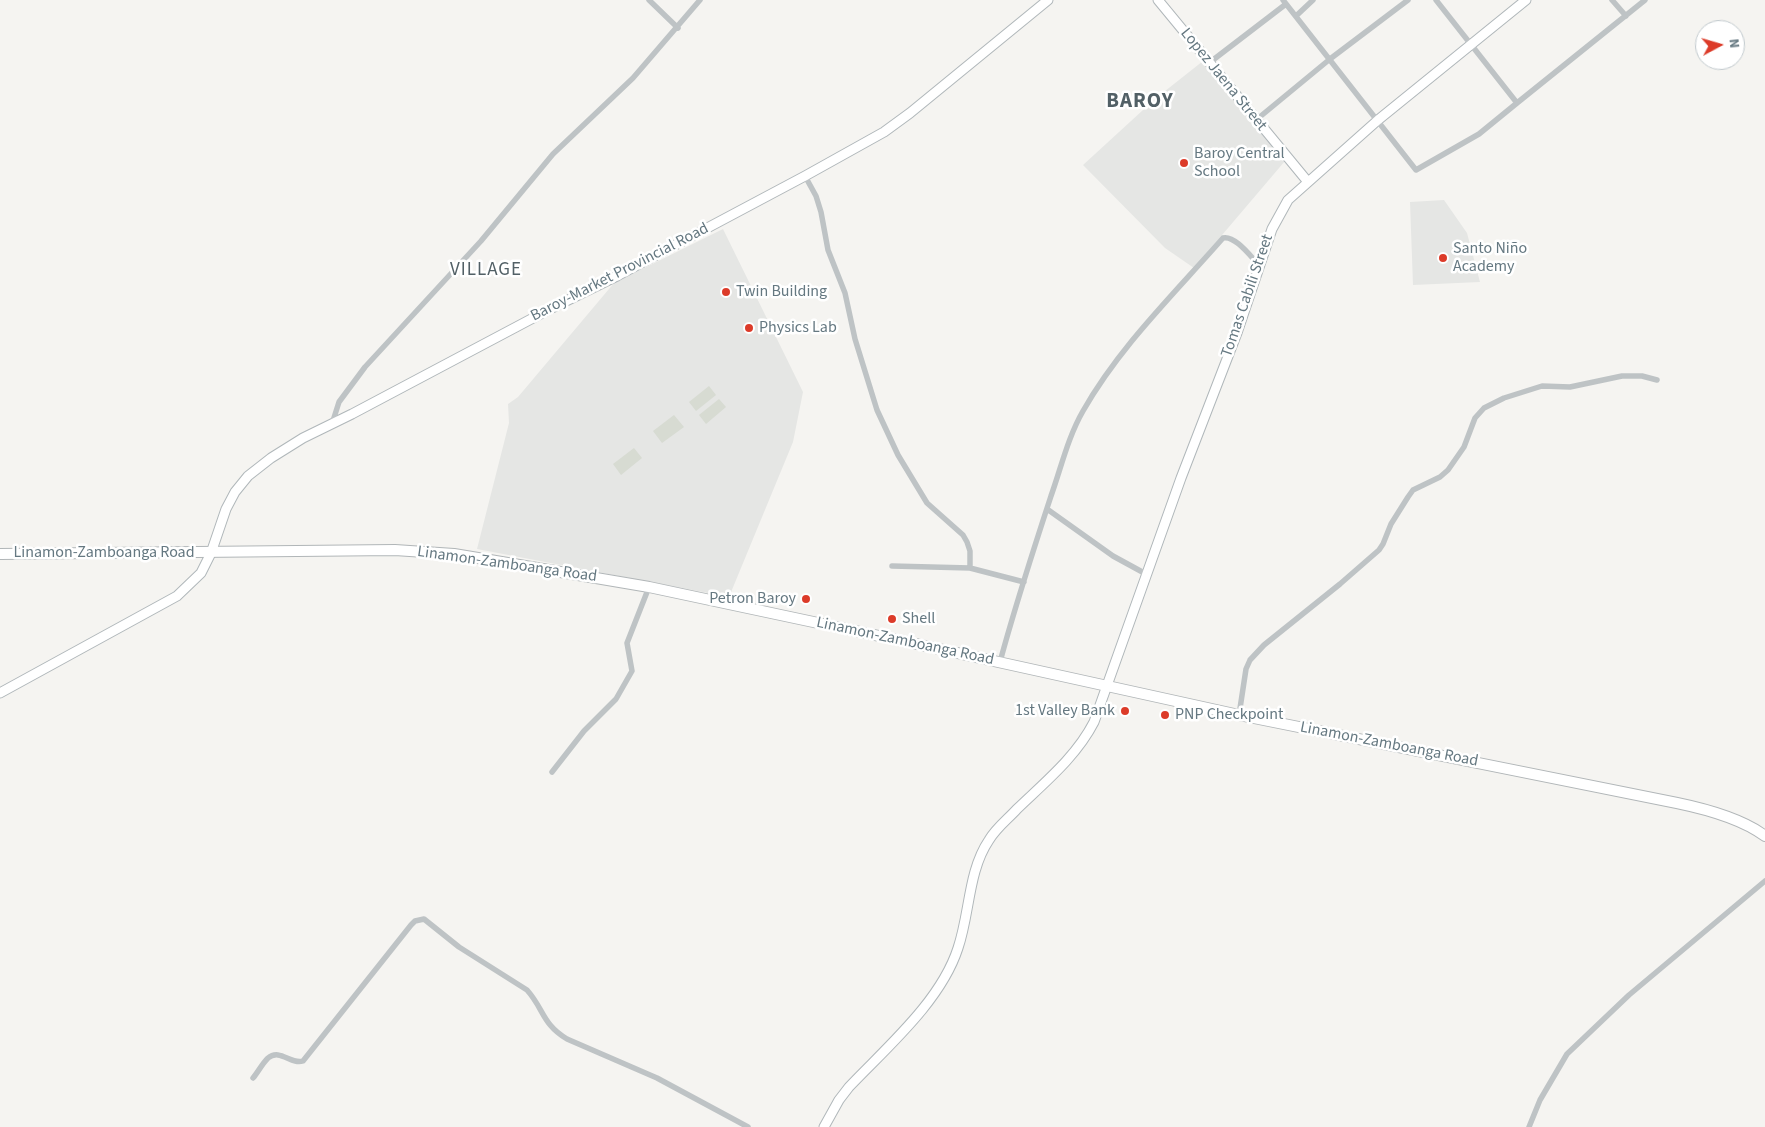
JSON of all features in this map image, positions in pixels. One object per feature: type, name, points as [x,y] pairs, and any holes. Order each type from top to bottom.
[{"type":"highway","name":"Linamon-Zamboanga Road","points":[[0,554],[395,550],[454,554],[648,587],[1239,715],[1693,806],[1743,824],[1765,836]]},
{"type":"street","points":[[649,0],[678,28]]},
{"type":"street","points":[[332,424],[339,402],[346,390],[365,367],[482,242],[553,154],[633,78],[678,28],[700,0]]},
{"type":"street","name":"Baroy-Market Provincial Road","points":[[0,693],[176,596],[201,573],[211,552],[226,509],[235,492],[248,476],[271,458],[303,438],[617,276],[884,132],[1048,0]]},
{"type":"street","points":[[1296,16],[1313,0]]},
{"type":"street","points":[[1256,120],[1330,59],[1408,0]]},
{"type":"street","points":[[1436,0],[1517,103]]},
{"type":"street","name":"Tomas Cabili Street","points":[[824,1127],[849,1087],[929,1002],[943,982],[958,949],[977,863],[996,831],[1077,750],[1094,722],[1197,434],[1237,333],[1278,214],[1288,200],[1378,120],[1526,0]]},
{"type":"street","points":[[1612,0],[1626,16]]},
{"type":"street","points":[[1209,63],[1284,2],[1416,170],[1479,134],[1646,0]]},
{"type":"street","name":"Lopez Jaena Street","points":[[1163,1],[1209,63],[1308,182]]},
{"type":"street","points":[[805,176],[816,196],[821,212],[828,250],[845,292],[855,339],[878,410],[898,455],[927,503],[962,535],[967,542],[970,551],[970,568]]},
{"type":"street","points":[[1000,662],[1010,622],[1047,508],[1082,412],[1126,347],[1223,238],[1233,238],[1260,266]]},
{"type":"street","points":[[1239,715],[1246,669],[1250,660],[1264,645],[1379,550],[1391,524],[1413,490],[1440,477],[1448,470],[1464,447],[1475,418],[1484,408],[1504,398],[1542,386],[1570,387],[1622,376],[1642,376],[1657,380]]},
{"type":"street","points":[[1047,508],[1113,556],[1146,574]]},
{"type":"street","points":[[892,566],[970,568],[1024,582]]},
{"type":"street","points":[[552,772],[584,731],[616,699],[632,671],[627,643],[648,587]]},
{"type":"street","points":[[1529,1127],[1540,1100],[1567,1054],[1629,995],[1765,882]]},
{"type":"street","points":[[253,1078],[268,1058],[273,1056],[280,1055],[298,1063],[303,1062],[411,925],[415,921],[424,919],[459,947],[527,990],[547,1023],[555,1032],[657,1078],[748,1127]]},
{"type":"shaded area","name":"Baroy Central School","points":[[1203,61],[1285,161],[1194,268],[1165,248],[1083,165],[1155,99]]},
{"type":"shaded area","name":"Santo Niño Academy","points":[[1444,200],[1467,233],[1480,282],[1413,285],[1410,202]]},
{"type":"shaded area","points":[[723,229],[803,392],[793,442],[729,597],[477,549],[509,423],[508,404],[518,397],[614,283]]},
{"type":"shaded area","points":[[709,386],[716,395],[696,411],[689,402]]},
{"type":"shaded area","points":[[719,399],[726,407],[706,424],[699,415]]},
{"type":"shaded area","points":[[674,415],[684,427],[662,443],[653,431]]},
{"type":"shaded area","points":[[634,448],[642,458],[621,475],[613,464]]},
{"type":"place","name":"Baroy Central School","points":[[1184,163]]},
{"type":"place","name":"Santo Niño Academy","points":[[1443,258]]},
{"type":"place","name":"Twin Building","points":[[726,292]]},
{"type":"place","name":"Physics Lab","points":[[749,328]]},
{"type":"place","name":"Petron Baroy","points":[[806,599]]},
{"type":"place","name":"Shell","points":[[892,619]]},
{"type":"place","name":"1st Valley Bank","points":[[1125,711]]},
{"type":"place","name":"PNP Checkpoint","points":[[1165,715]]},
{"type":"district","name":"BAROY","points":[[1140,102]]},
{"type":"district","name":"VILLAGE","points":[[486,271]]}]
